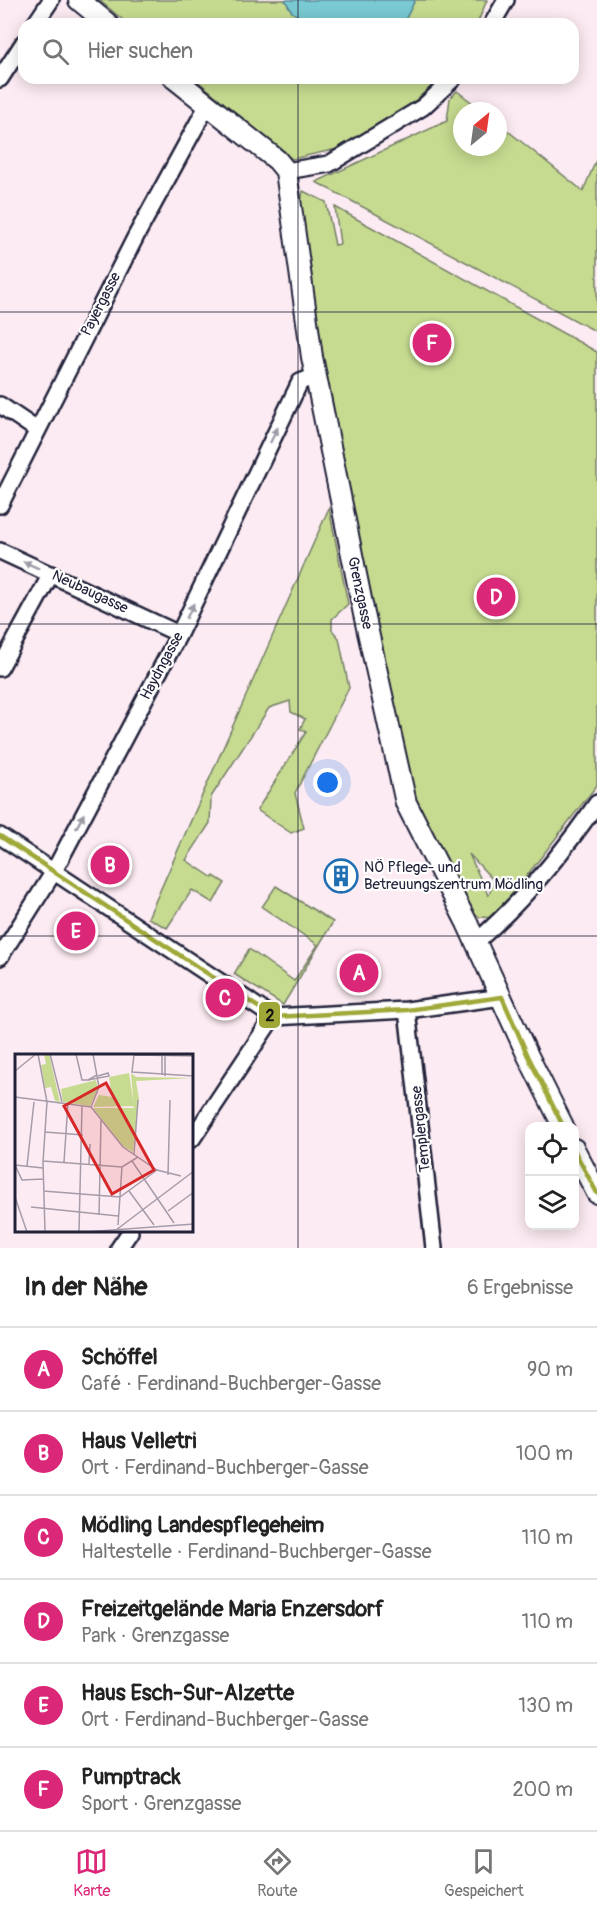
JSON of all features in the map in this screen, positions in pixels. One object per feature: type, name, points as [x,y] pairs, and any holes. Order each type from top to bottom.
[{"type":"street","points":[[39,18],[51,0]]},
{"type":"street","points":[[79,0],[101,18]]},
{"type":"street","points":[[496,18],[506,0]]},
{"type":"street","points":[[0,79],[18,51]]},
{"type":"street","points":[[181,84],[277,160],[286,171],[329,164],[423,107],[448,84]]},
{"type":"street","name":"Payergasse","points":[[0,505],[136,236],[207,106]]},
{"type":"street","name":"Grenzgasse","points":[[286,171],[316,376],[364,614],[406,802],[476,942],[561,1122]]},
{"type":"street","name":"Haydngasse","points":[[0,957],[53,873],[179,634],[300,382],[316,376]]},
{"type":"street","points":[[0,405],[37,430]]},
{"type":"street","name":"Neubaugasse","points":[[0,551],[179,634]]},
{"type":"street","points":[[0,668],[51,574]]},
{"type":"street","points":[[476,942],[508,913],[568,844],[597,803]]},
{"type":"street","points":[[0,836],[273,1017],[408,1010],[502,997]]},
{"type":"street","name":"Templergasse","points":[[408,1010],[434,1248]]},
{"type":"street","points":[[194,1136],[273,1017]]},
{"type":"street","points":[[579,1159],[597,1193]]},
{"type":"street","points":[[119,1248],[129,1233]]},
{"type":"green space","points":[[99,0],[285,0],[292,12],[301,18],[121,18]]},
{"type":"green space","points":[[415,0],[487,0],[480,18],[406,18]]},
{"type":"green space","points":[[201,84],[434,84],[409,106],[337,149],[292,159]]},
{"type":"green space","points":[[457,91],[471,102],[453,102],[453,156],[507,156],[507,130],[583,191],[597,158],[597,332],[316,182],[447,121],[450,98]]},
{"type":"green space","points":[[303,191],[326,202],[335,245],[340,244],[335,207],[597,352],[597,785],[494,918],[471,914],[410,791],[297,225]],"holes":[[[469,854],[494,881],[488,895]]]},
{"type":"green space","points":[[329,508],[348,604],[332,619],[332,630],[339,638],[349,688],[295,793],[304,828],[291,833],[257,810],[306,732],[300,729],[305,719],[291,712],[290,701],[269,708],[211,797],[210,823],[186,860],[225,883],[213,903],[192,890],[167,928],[148,918]]},
{"type":"green space","points":[[276,886],[333,922],[283,1005],[234,974],[249,949],[294,981],[318,945],[262,907]]},
{"type":"water","points":[[285,0],[415,0],[406,18],[301,18],[292,12]]},
{"type":"transit line","name":"2","points":[[0,836],[273,1017],[407,1010],[502,997]]},
{"type":"transit line","name":"2","points":[[502,997],[561,1122]]},
{"type":"transit line","name":"2","points":[[579,1159],[597,1193]]},
{"type":"place","name":"Pumptrack","points":[[432,343]]},
{"type":"place","name":"Freizeitgelände Maria Enzersdorf","points":[[496,597]]},
{"type":"place","name":"Haus Velletri","points":[[110,865]]},
{"type":"place","name":"NÖ Pflege- und Betreuungszentrum Mödling","points":[[341,876]]},
{"type":"place","name":"Haus Esch-Sur-Alzette","points":[[76,931]]},
{"type":"place","name":"Schöffel","points":[[359,973]]},
{"type":"place","name":"Mödling Landespflegeheim","points":[[225,998]]}]
